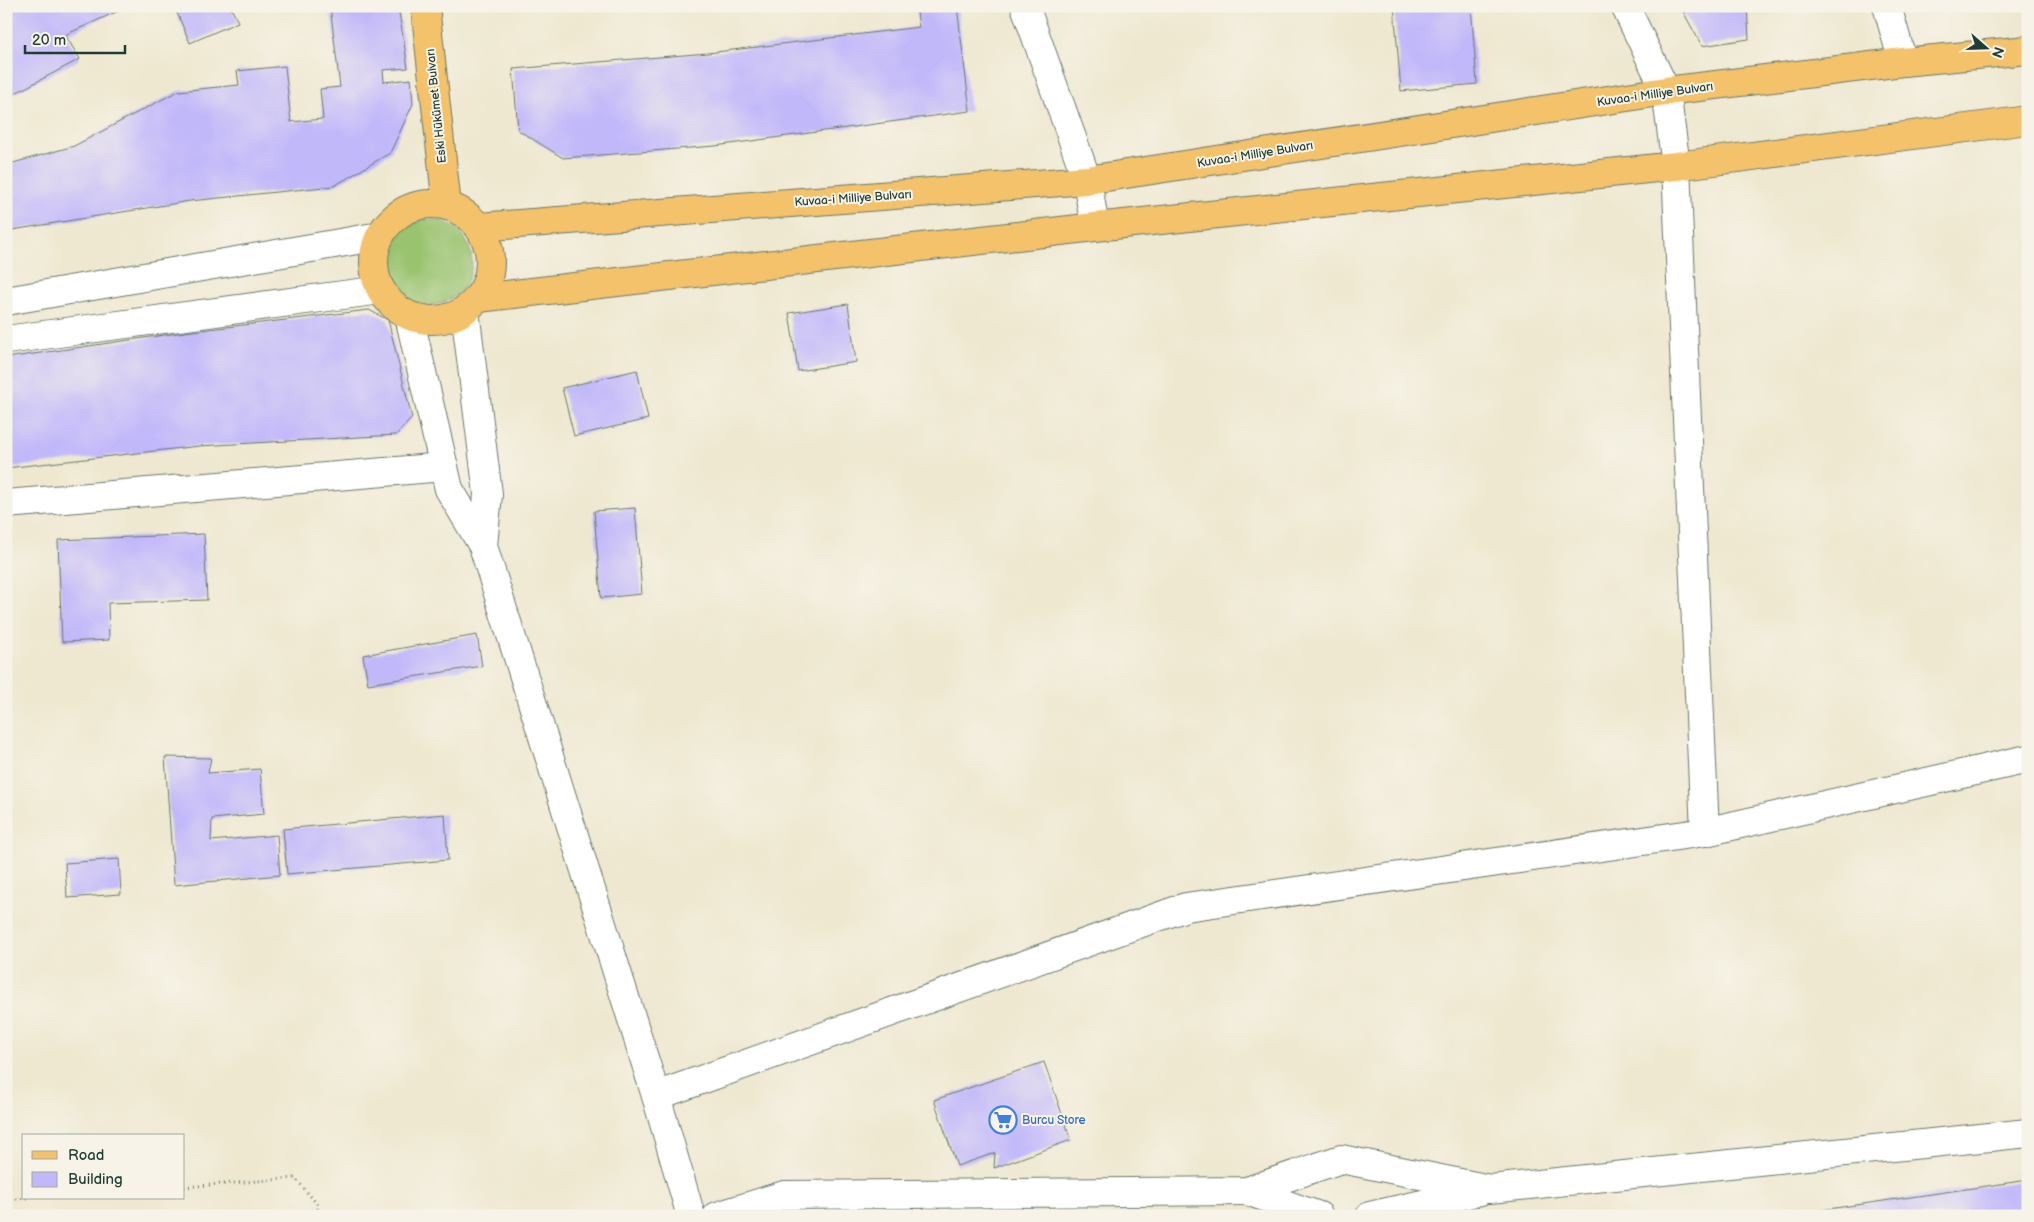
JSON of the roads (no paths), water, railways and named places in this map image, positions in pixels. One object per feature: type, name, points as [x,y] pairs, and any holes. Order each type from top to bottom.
[{"type":"main road","name":"Eski Hükümet Bulvarı","points":[[425,6],[447,206]]},
{"type":"main road","name":"Kuvaa-i Milliye Bulvarı","points":[[479,227],[1087,180],[1666,91],[1903,62],[2028,50]]},
{"type":"main road","points":[[472,304],[1095,227],[1676,166],[2028,120]]},
{"type":"main road","points":[[427,204],[447,206],[464,214],[479,227],[488,243],[491,262],[487,281],[472,304],[448,319],[428,321],[409,316],[393,306],[381,290],[375,272],[374,253],[380,236],[392,220],[408,209],[427,204]]},
{"type":"street","points":[[1025,6],[1087,180],[1095,227]]},
{"type":"street","points":[[1625,6],[1666,91],[1676,166],[1705,832]]},
{"type":"street","points":[[1887,6],[1903,62]]},
{"type":"street","points":[[6,301],[380,236]]},
{"type":"street","points":[[6,340],[381,290]]},
{"type":"street","points":[[472,304],[488,494],[483,546]]},
{"type":"street","points":[[409,316],[449,489],[483,546],[656,1096],[691,1216]]},
{"type":"street","points":[[6,504],[444,467]]},
{"type":"street","points":[[656,1096],[1186,907],[1705,832],[2028,759]]},
{"type":"street","points":[[1370,1216],[1490,1189],[2028,1133]]},
{"type":"street","points":[[717,1216],[784,1195],[1247,1191],[1341,1159],[1490,1189]]},
{"type":"street","points":[[1247,1191],[1319,1216]]},
{"type":"place","name":"Burcu Store","points":[[1003,1120]]}]
